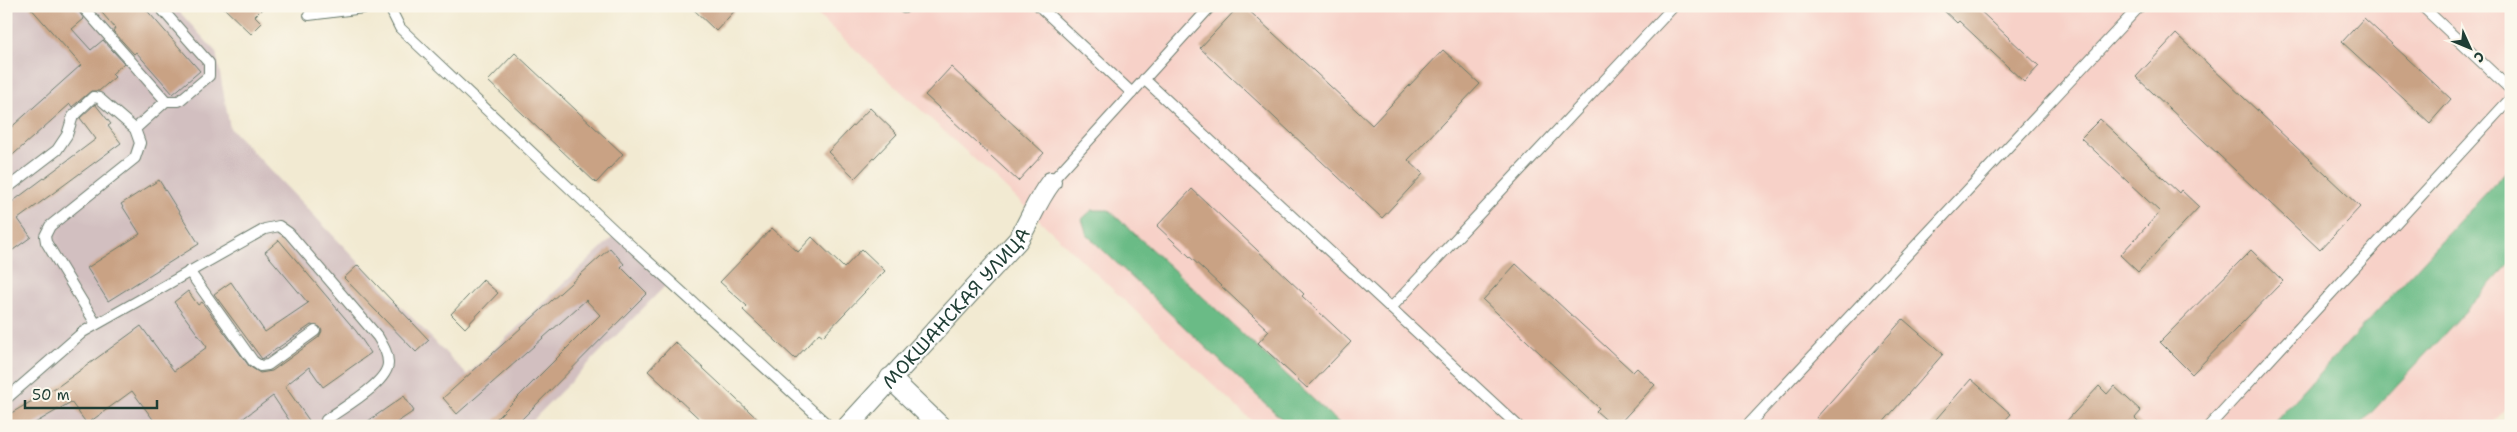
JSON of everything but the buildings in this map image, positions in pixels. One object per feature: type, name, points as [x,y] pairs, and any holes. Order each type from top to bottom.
[{"type":"street","name":"МОКШАНСКАЯ УЛИЦА","points":[[848,426],[1018,240],[1030,222],[1040,196],[1051,182]]},
{"type":"street","points":[[890,378],[940,426]]},
{"type":"lane","points":[[82,6],[166,101]]},
{"type":"lane","points":[[135,129],[166,101],[179,101],[209,76],[210,63],[159,6]]},
{"type":"lane","points":[[309,15],[379,6]]},
{"type":"lane","points":[[389,6],[400,28],[617,233],[829,426]]},
{"type":"lane","points":[[1039,6],[1132,93]]},
{"type":"lane","points":[[1051,182],[1211,6]]},
{"type":"lane","points":[[1391,308],[1674,6]]},
{"type":"lane","points":[[1747,426],[2140,6]]},
{"type":"lane","points":[[2422,6],[2511,90]]},
{"type":"lane","points":[[1144,79],[1518,426]]},
{"type":"lane","points":[[6,189],[57,150],[67,136],[74,116],[93,97],[99,98],[135,129],[140,143],[136,158],[50,226],[45,236],[46,242],[96,324]]},
{"type":"lane","points":[[2209,426],[2511,98]]},
{"type":"lane","points":[[6,399],[83,332],[265,229],[279,226],[289,233],[378,337],[387,353],[388,365],[383,379],[326,420]]},
{"type":"lane","points":[[189,271],[253,361],[260,366],[268,365],[315,331]]},
{"type":"shaded area","points":[[6,6],[174,6],[216,52],[230,128],[467,375],[617,233],[671,280],[532,421],[535,426],[6,426]]},
{"type":"shaded area","points":[[808,6],[2511,6],[2511,403],[2490,426],[1257,426],[997,180]]},
{"type":"green space","points":[[2511,166],[2511,262],[2359,426],[2271,426]]},
{"type":"green space","points":[[1092,210],[1109,210],[1342,426],[1289,426],[1087,235],[1082,219]]}]
